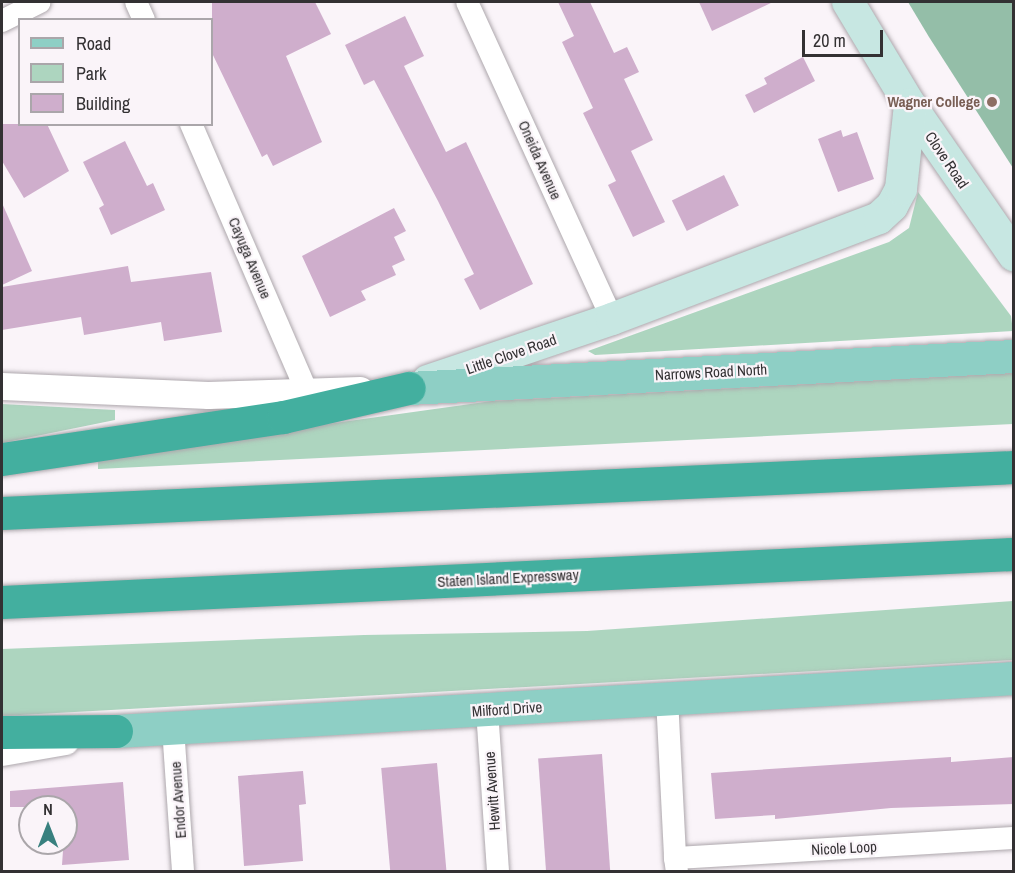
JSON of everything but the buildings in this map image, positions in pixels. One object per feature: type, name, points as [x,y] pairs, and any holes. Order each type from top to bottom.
[{"type":"highway","points":[[2,459],[283,417],[409,388]]},
{"type":"highway","points":[[2,513],[1014,467]]},
{"type":"highway","name":"Staten Island Expressway","points":[[2,602],[1014,554]]},
{"type":"highway","points":[[2,732],[116,731]]},
{"type":"main road","name":"Clove Road","points":[[848,2],[910,105],[985,217],[1014,255]]},
{"type":"main road","name":"Little Clove Road","points":[[409,388],[612,319],[879,218],[892,206],[901,189],[910,105]]},
{"type":"main road","points":[[985,217],[1014,230]]},
{"type":"main road","name":"Narrows Road North","points":[[409,388],[1014,356]]},
{"type":"main road","name":"Milford Drive","points":[[116,731],[1014,678]]},
{"type":"street","points":[[2,21],[40,2]]},
{"type":"street","points":[[136,2],[143,18]]},
{"type":"street","name":"Oneida Avenue","points":[[467,2],[612,319]]},
{"type":"street","name":"Cayuga Avenue","points":[[192,126],[307,392]]},
{"type":"street","name":"Little Clove Road","points":[[2,386],[169,395],[409,388]]},
{"type":"street","name":"Nicole Loop","points":[[667,698],[676,865],[1014,838]]},
{"type":"street","name":"Hewitt Avenue","points":[[487,710],[498,872]]},
{"type":"street","name":"Endor Avenue","points":[[173,728],[183,872]]},
{"type":"street","name":"Milford Drive","points":[[2,752],[116,731]]},
{"type":"green space","name":"Wagner College","points":[[908,2],[1013,2],[1013,168],[929,37]]},
{"type":"green space","points":[[918,192],[1011,316],[1013,331],[595,355],[588,351],[889,242],[909,228]]},
{"type":"green space","points":[[1013,373],[1013,424],[98,469],[98,456],[492,401]]},
{"type":"green space","points":[[2,404],[115,410],[115,420],[2,443]]},
{"type":"green space","points":[[1013,601],[1013,660],[2,716],[2,649],[364,635],[587,631]]},
{"type":"place","name":"Wagner College","points":[[992,102]]}]
